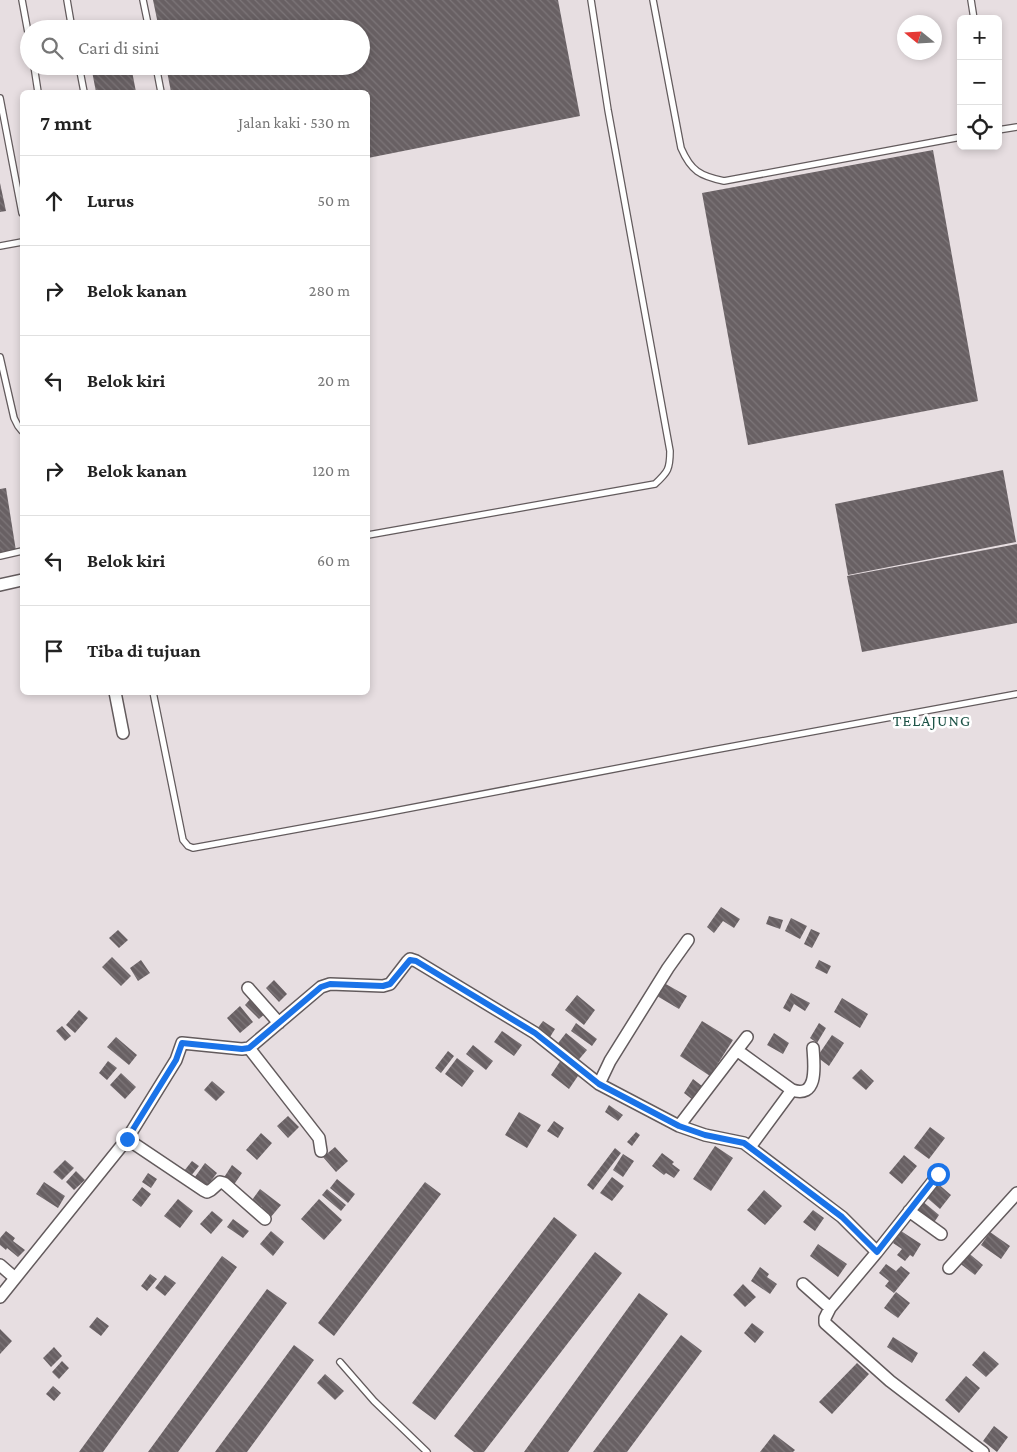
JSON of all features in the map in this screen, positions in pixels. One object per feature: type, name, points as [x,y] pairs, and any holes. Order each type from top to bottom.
[{"type":"street","points":[[0,585],[20,580]]},
{"type":"street","points":[[116,695],[123,733]]},
{"type":"street","points":[[599,1084],[610,1061],[668,968],[688,940]]},
{"type":"street","points":[[0,1297],[127,1139],[176,1060],[182,1043],[242,1049],[249,1048],[321,987],[330,984],[383,986],[390,984],[410,960],[416,961],[535,1033],[599,1084],[679,1126],[705,1135],[744,1143],[842,1217],[877,1252]]},
{"type":"street","points":[[248,988],[279,1023]]},
{"type":"street","points":[[679,1126],[747,1037]]},
{"type":"street","points":[[249,1048],[319,1138],[322,1151]]},
{"type":"street","points":[[738,1051],[792,1090],[802,1092],[806,1090],[813,1080],[815,1067],[813,1048]]},
{"type":"street","points":[[750,1147],[792,1090]]},
{"type":"street","points":[[127,1139],[202,1190],[207,1192],[220,1182],[224,1183],[265,1218]]},
{"type":"street","points":[[938,1174],[830,1308],[826,1314],[825,1323],[890,1382],[983,1452]]},
{"type":"street","points":[[948,1268],[1017,1193]]},
{"type":"street","points":[[909,1211],[941,1234]]},
{"type":"street","points":[[0,1265],[15,1278]]},
{"type":"street","points":[[803,1284],[830,1308]]},
{"type":"lane","points":[[22,0],[26,20]]},
{"type":"lane","points":[[67,0],[70,20]]},
{"type":"lane","points":[[144,0],[147,20]]},
{"type":"lane","points":[[370,535],[655,484],[670,465],[670,451],[608,110],[591,0]]},
{"type":"lane","points":[[653,0],[681,148],[686,160],[696,171],[708,178],[724,181],[957,138]]},
{"type":"lane","points":[[971,0],[973,15]]},
{"type":"lane","points":[[35,75],[38,90]]},
{"type":"lane","points":[[81,75],[84,90]]},
{"type":"lane","points":[[158,75],[161,90]]},
{"type":"lane","points":[[0,98],[3,134],[20,205]]},
{"type":"lane","points":[[1002,129],[1017,127]]},
{"type":"lane","points":[[0,246],[20,242]]},
{"type":"lane","points":[[0,357],[14,418],[20,428]]},
{"type":"lane","points":[[0,556],[20,552]]},
{"type":"lane","points":[[154,695],[182,840],[193,848],[1017,694]]},
{"type":"lane","points":[[340,1362],[374,1401],[427,1452]]},
{"type":"building","points":[[153,0],[558,0],[580,116],[370,158],[370,90],[171,90],[168,75],[370,75],[370,20],[157,20]]},
{"type":"building","points":[[93,75],[133,75],[136,90],[96,90]]},
{"type":"building","points":[[933,150],[978,401],[748,445],[702,193]]},
{"type":"building","points":[[0,183],[6,211],[0,212]]},
{"type":"building","points":[[1003,470],[1016,542],[848,575],[835,504]]},
{"type":"building","points":[[6,488],[16,551],[0,554],[0,489]]},
{"type":"building","points":[[1017,544],[1017,623],[862,652],[847,576]]},
{"type":"building","points":[[721,907],[740,919],[734,928],[723,921],[714,933],[707,927]]},
{"type":"building","points":[[769,916],[783,920],[780,929],[766,924]]},
{"type":"building","points":[[791,918],[807,926],[800,939],[785,931]]},
{"type":"building","points":[[811,929],[820,933],[812,948],[804,944]]},
{"type":"building","points":[[118,930],[128,940],[119,948],[109,938]]},
{"type":"building","points":[[112,957],[131,976],[121,986],[102,967]]},
{"type":"building","points":[[141,960],[150,973],[138,981],[130,968]]},
{"type":"building","points":[[819,960],[831,966],[827,974],[815,968]]},
{"type":"building","points":[[274,980],[287,994],[279,1002],[266,988]]},
{"type":"building","points":[[664,983],[687,996],[679,1009],[657,996]]},
{"type":"building","points":[[791,993],[810,1003],[805,1011],[794,1004],[790,1012],[783,1008]]},
{"type":"building","points":[[577,995],[595,1010],[584,1025],[565,1010]]},
{"type":"building","points":[[252,997],[267,1012],[259,1019],[245,1005]]},
{"type":"building","points":[[842,998],[868,1014],[860,1028],[834,1012]]},
{"type":"building","points":[[240,1006],[253,1022],[240,1033],[227,1018]]},
{"type":"building","points":[[79,1010],[88,1018],[75,1033],[66,1025]]},
{"type":"building","points":[[543,1021],[555,1029],[550,1037],[537,1029]]},
{"type":"building","points":[[702,1021],[733,1040],[710,1076],[680,1056]]},
{"type":"building","points":[[576,1023],[597,1039],[592,1046],[571,1031]]},
{"type":"building","points":[[819,1023],[826,1028],[817,1043],[810,1038]]},
{"type":"building","points":[[62,1026],[71,1036],[65,1041],[56,1031]]},
{"type":"building","points":[[502,1031],[522,1045],[514,1056],[494,1042]]},
{"type":"building","points":[[566,1033],[587,1050],[575,1064],[555,1047]]},
{"type":"building","points":[[774,1033],[789,1043],[783,1054],[767,1045]]},
{"type":"building","points":[[832,1035],[844,1043],[829,1066],[817,1057]]},
{"type":"building","points":[[116,1037],[137,1055],[129,1065],[107,1047]]},
{"type":"building","points":[[473,1045],[493,1061],[486,1070],[466,1054]]},
{"type":"building","points":[[448,1051],[454,1056],[441,1073],[435,1068]]},
{"type":"building","points":[[457,1058],[474,1071],[462,1087],[445,1074]]},
{"type":"building","points":[[561,1060],[580,1073],[569,1089],[551,1075]]},
{"type":"building","points":[[108,1061],[117,1068],[107,1080],[99,1073]]},
{"type":"building","points":[[861,1069],[874,1081],[866,1090],[852,1078]]},
{"type":"building","points":[[121,1073],[136,1087],[125,1099],[110,1085]]},
{"type":"building","points":[[693,1079],[702,1086],[693,1100],[684,1093]]},
{"type":"building","points":[[212,1081],[225,1092],[216,1101],[204,1090]]},
{"type":"building","points":[[609,1105],[623,1115],[618,1121],[605,1112]]},
{"type":"building","points":[[519,1112],[541,1125],[527,1148],[505,1135]]},
{"type":"building","points":[[288,1116],[299,1127],[288,1138],[277,1126]]},
{"type":"building","points":[[554,1121],[564,1128],[558,1138],[547,1131]]},
{"type":"building","points":[[930,1127],[945,1138],[929,1159],[914,1148]]},
{"type":"building","points":[[636,1132],[640,1135],[632,1146],[627,1142]]},
{"type":"building","points":[[261,1133],[272,1143],[257,1160],[246,1150]]},
{"type":"building","points":[[715,1146],[733,1158],[711,1191],[693,1179]]},
{"type":"building","points":[[335,1147],[348,1161],[336,1172],[323,1157]]},
{"type":"building","points":[[615,1148],[621,1153],[593,1190],[587,1185]]},
{"type":"building","points":[[662,1153],[674,1162],[672,1164],[680,1170],[674,1178],[666,1173],[664,1175],[652,1166]]},
{"type":"building","points":[[623,1154],[634,1161],[623,1177],[613,1170]]},
{"type":"building","points":[[904,1155],[917,1166],[902,1184],[889,1173]]},
{"type":"building","points":[[65,1160],[74,1168],[62,1180],[53,1172]]},
{"type":"building","points":[[192,1161],[199,1166],[190,1177],[184,1171]]},
{"type":"building","points":[[205,1163],[217,1173],[204,1190],[192,1181]]},
{"type":"building","points":[[232,1165],[242,1173],[233,1186],[223,1179]]},
{"type":"building","points":[[76,1171],[85,1180],[74,1190],[66,1182]]},
{"type":"building","points":[[148,1173],[157,1179],[151,1188],[142,1182]]},
{"type":"building","points":[[612,1177],[624,1186],[612,1201],[600,1193]]},
{"type":"building","points":[[337,1179],[355,1194],[348,1203],[330,1188]]},
{"type":"building","points":[[44,1182],[65,1196],[58,1208],[36,1194]]},
{"type":"building","points":[[425,1182],[441,1194],[334,1336],[318,1323]]},
{"type":"building","points":[[936,1182],[951,1195],[940,1209],[925,1196]]},
{"type":"building","points":[[142,1187],[151,1194],[141,1207],[132,1200]]},
{"type":"building","points":[[260,1189],[281,1205],[270,1218],[260,1209],[262,1207],[252,1200]]},
{"type":"building","points":[[327,1189],[346,1205],[341,1211],[322,1195]]},
{"type":"building","points":[[764,1190],[782,1206],[765,1225],[747,1210]]},
{"type":"building","points":[[178,1199],[193,1211],[180,1228],[164,1216]]},
{"type":"building","points":[[319,1199],[342,1220],[324,1240],[301,1219]]},
{"type":"building","points":[[921,1200],[939,1215],[933,1224],[914,1208]]},
{"type":"building","points":[[813,1210],[824,1218],[815,1231],[803,1222]]},
{"type":"building","points":[[212,1211],[223,1220],[211,1234],[200,1224]]},
{"type":"building","points":[[554,1217],[577,1235],[435,1420],[412,1403]]},
{"type":"building","points":[[233,1219],[249,1231],[243,1238],[227,1227]]},
{"type":"building","points":[[6,1231],[15,1238],[13,1241],[25,1250],[18,1257],[0,1245],[0,1238]]},
{"type":"building","points":[[271,1231],[284,1242],[273,1256],[260,1244]]},
{"type":"building","points":[[901,1231],[921,1244],[913,1257],[910,1255],[905,1261],[897,1255],[902,1249],[893,1243]]},
{"type":"building","points":[[990,1232],[1010,1246],[1001,1259],[981,1245]]},
{"type":"building","points":[[818,1244],[847,1264],[838,1277],[810,1256]]},
{"type":"building","points":[[966,1251],[983,1265],[975,1275],[958,1262]]},
{"type":"building","points":[[595,1252],[622,1273],[484,1452],[474,1452],[454,1436]]},
{"type":"building","points":[[222,1256],[237,1267],[103,1452],[79,1452]]},
{"type":"building","points":[[886,1264],[896,1271],[901,1266],[910,1273],[894,1293],[885,1286],[889,1281],[879,1273]]},
{"type":"building","points":[[760,1267],[769,1274],[767,1277],[777,1284],[770,1294],[751,1281]]},
{"type":"building","points":[[150,1274],[157,1279],[147,1291],[141,1286]]},
{"type":"building","points":[[165,1275],[176,1283],[165,1296],[155,1288]]},
{"type":"building","points":[[743,1284],[756,1297],[745,1307],[733,1295]]},
{"type":"building","points":[[267,1289],[287,1303],[178,1452],[148,1452]]},
{"type":"building","points":[[896,1292],[910,1303],[898,1318],[884,1308]]},
{"type":"building","points":[[639,1293],[668,1314],[568,1452],[524,1452]]},
{"type":"building","points":[[97,1317],[109,1326],[101,1336],[89,1327]]},
{"type":"building","points":[[752,1323],[764,1332],[755,1343],[744,1333]]},
{"type":"building","points":[[0,1329],[12,1341],[0,1354]]},
{"type":"building","points":[[681,1335],[702,1351],[627,1452],[593,1452]]},
{"type":"building","points":[[893,1337],[918,1353],[912,1363],[887,1347]]},
{"type":"building","points":[[294,1345],[314,1360],[247,1452],[215,1452]]},
{"type":"building","points":[[54,1347],[62,1356],[51,1367],[43,1358]]},
{"type":"building","points":[[984,1351],[999,1364],[986,1377],[972,1365]]},
{"type":"building","points":[[62,1361],[69,1368],[59,1379],[52,1372]]},
{"type":"building","points":[[857,1363],[869,1374],[832,1414],[819,1402]]},
{"type":"building","points":[[325,1374],[344,1391],[335,1400],[317,1383]]},
{"type":"building","points":[[966,1376],[980,1388],[959,1413],[945,1400]]},
{"type":"building","points":[[53,1386],[61,1393],[54,1401],[46,1394]]},
{"type":"building","points":[[994,1426],[1008,1437],[997,1452],[983,1441]]},
{"type":"building","points":[[774,1434],[795,1450],[793,1452],[760,1452]]},
{"type":"district","name":"TELAJUNG","points":[[932,720]]},
{"type":"route","points":[[127,1139],[176,1060],[182,1043],[242,1049],[249,1048],[321,987],[330,984],[383,986],[390,984],[410,960],[416,961],[535,1033],[599,1084],[679,1126],[705,1135],[744,1143],[842,1217],[877,1252],[938,1174]]}]
